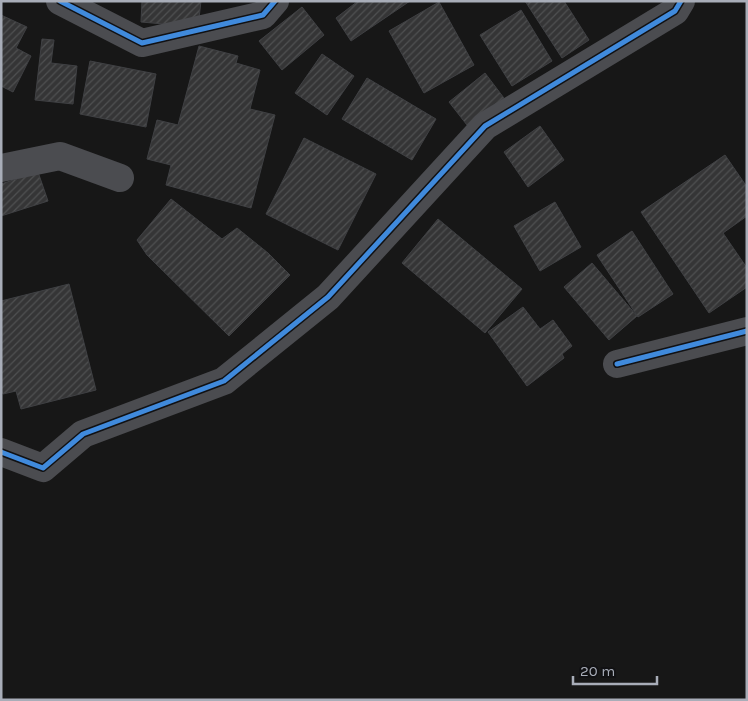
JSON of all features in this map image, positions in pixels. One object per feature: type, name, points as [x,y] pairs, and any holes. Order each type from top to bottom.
[{"type":"street","points":[[60,1],[142,43],[263,15],[275,1]]},
{"type":"street","points":[[1,452],[43,468],[84,434],[224,381],[328,297],[485,126],[675,11],[681,1]]},
{"type":"street","points":[[1,168],[60,156],[120,178]]},
{"type":"street","points":[[618,364],[747,331]]},
{"type":"building","points":[[142,1],[201,1],[198,27],[141,22]]},
{"type":"building","points":[[358,1],[410,1],[351,41],[336,18]]},
{"type":"building","points":[[525,1],[564,1],[589,40],[562,58]]},
{"type":"building","points":[[439,2],[474,65],[424,93],[389,31]]},
{"type":"building","points":[[302,7],[324,35],[282,70],[259,41]]},
{"type":"building","points":[[521,10],[552,61],[512,86],[480,35]]},
{"type":"building","points":[[1,15],[27,27],[16,48],[31,56],[13,92],[1,86]]},
{"type":"building","points":[[42,39],[54,40],[51,63],[77,66],[73,104],[35,100]]},
{"type":"building","points":[[199,46],[238,56],[236,63],[260,70],[250,109],[275,115],[251,208],[166,185],[171,165],[147,159],[157,120],[178,125]]},
{"type":"building","points":[[322,54],[354,76],[327,115],[295,93]]},
{"type":"building","points":[[90,61],[156,74],[146,127],[80,114]]},
{"type":"building","points":[[485,73],[510,106],[474,134],[449,102]]},
{"type":"building","points":[[367,78],[436,119],[412,160],[342,119]]},
{"type":"building","points":[[540,126],[564,160],[528,187],[504,152]]},
{"type":"building","points":[[304,138],[376,174],[338,250],[266,214]]},
{"type":"building","points":[[725,155],[747,187],[747,216],[723,233],[747,268],[747,287],[709,313],[641,212]]},
{"type":"building","points":[[38,172],[48,201],[1,216],[1,184]]},
{"type":"building","points":[[171,199],[222,239],[237,228],[268,253],[290,275],[229,336],[147,255],[137,240]]},
{"type":"building","points":[[555,202],[581,247],[540,271],[514,226]]},
{"type":"building","points":[[438,219],[522,289],[485,333],[402,263]]},
{"type":"building","points":[[632,231],[673,294],[638,317],[597,255]]},
{"type":"building","points":[[592,263],[637,316],[609,340],[564,287]]},
{"type":"building","points":[[69,284],[96,390],[21,409],[16,391],[3,394],[1,389],[1,301]]},
{"type":"building","points":[[523,307],[540,329],[553,320],[572,346],[562,354],[564,358],[527,386],[488,332]]},
{"type":"cycle path","points":[[60,1],[142,43],[263,15],[275,1]]},
{"type":"cycle path","points":[[1,452],[43,468],[83,434],[224,381],[328,297],[485,126],[675,11],[681,1]]},
{"type":"cycle path","points":[[617,364],[747,331]]}]
